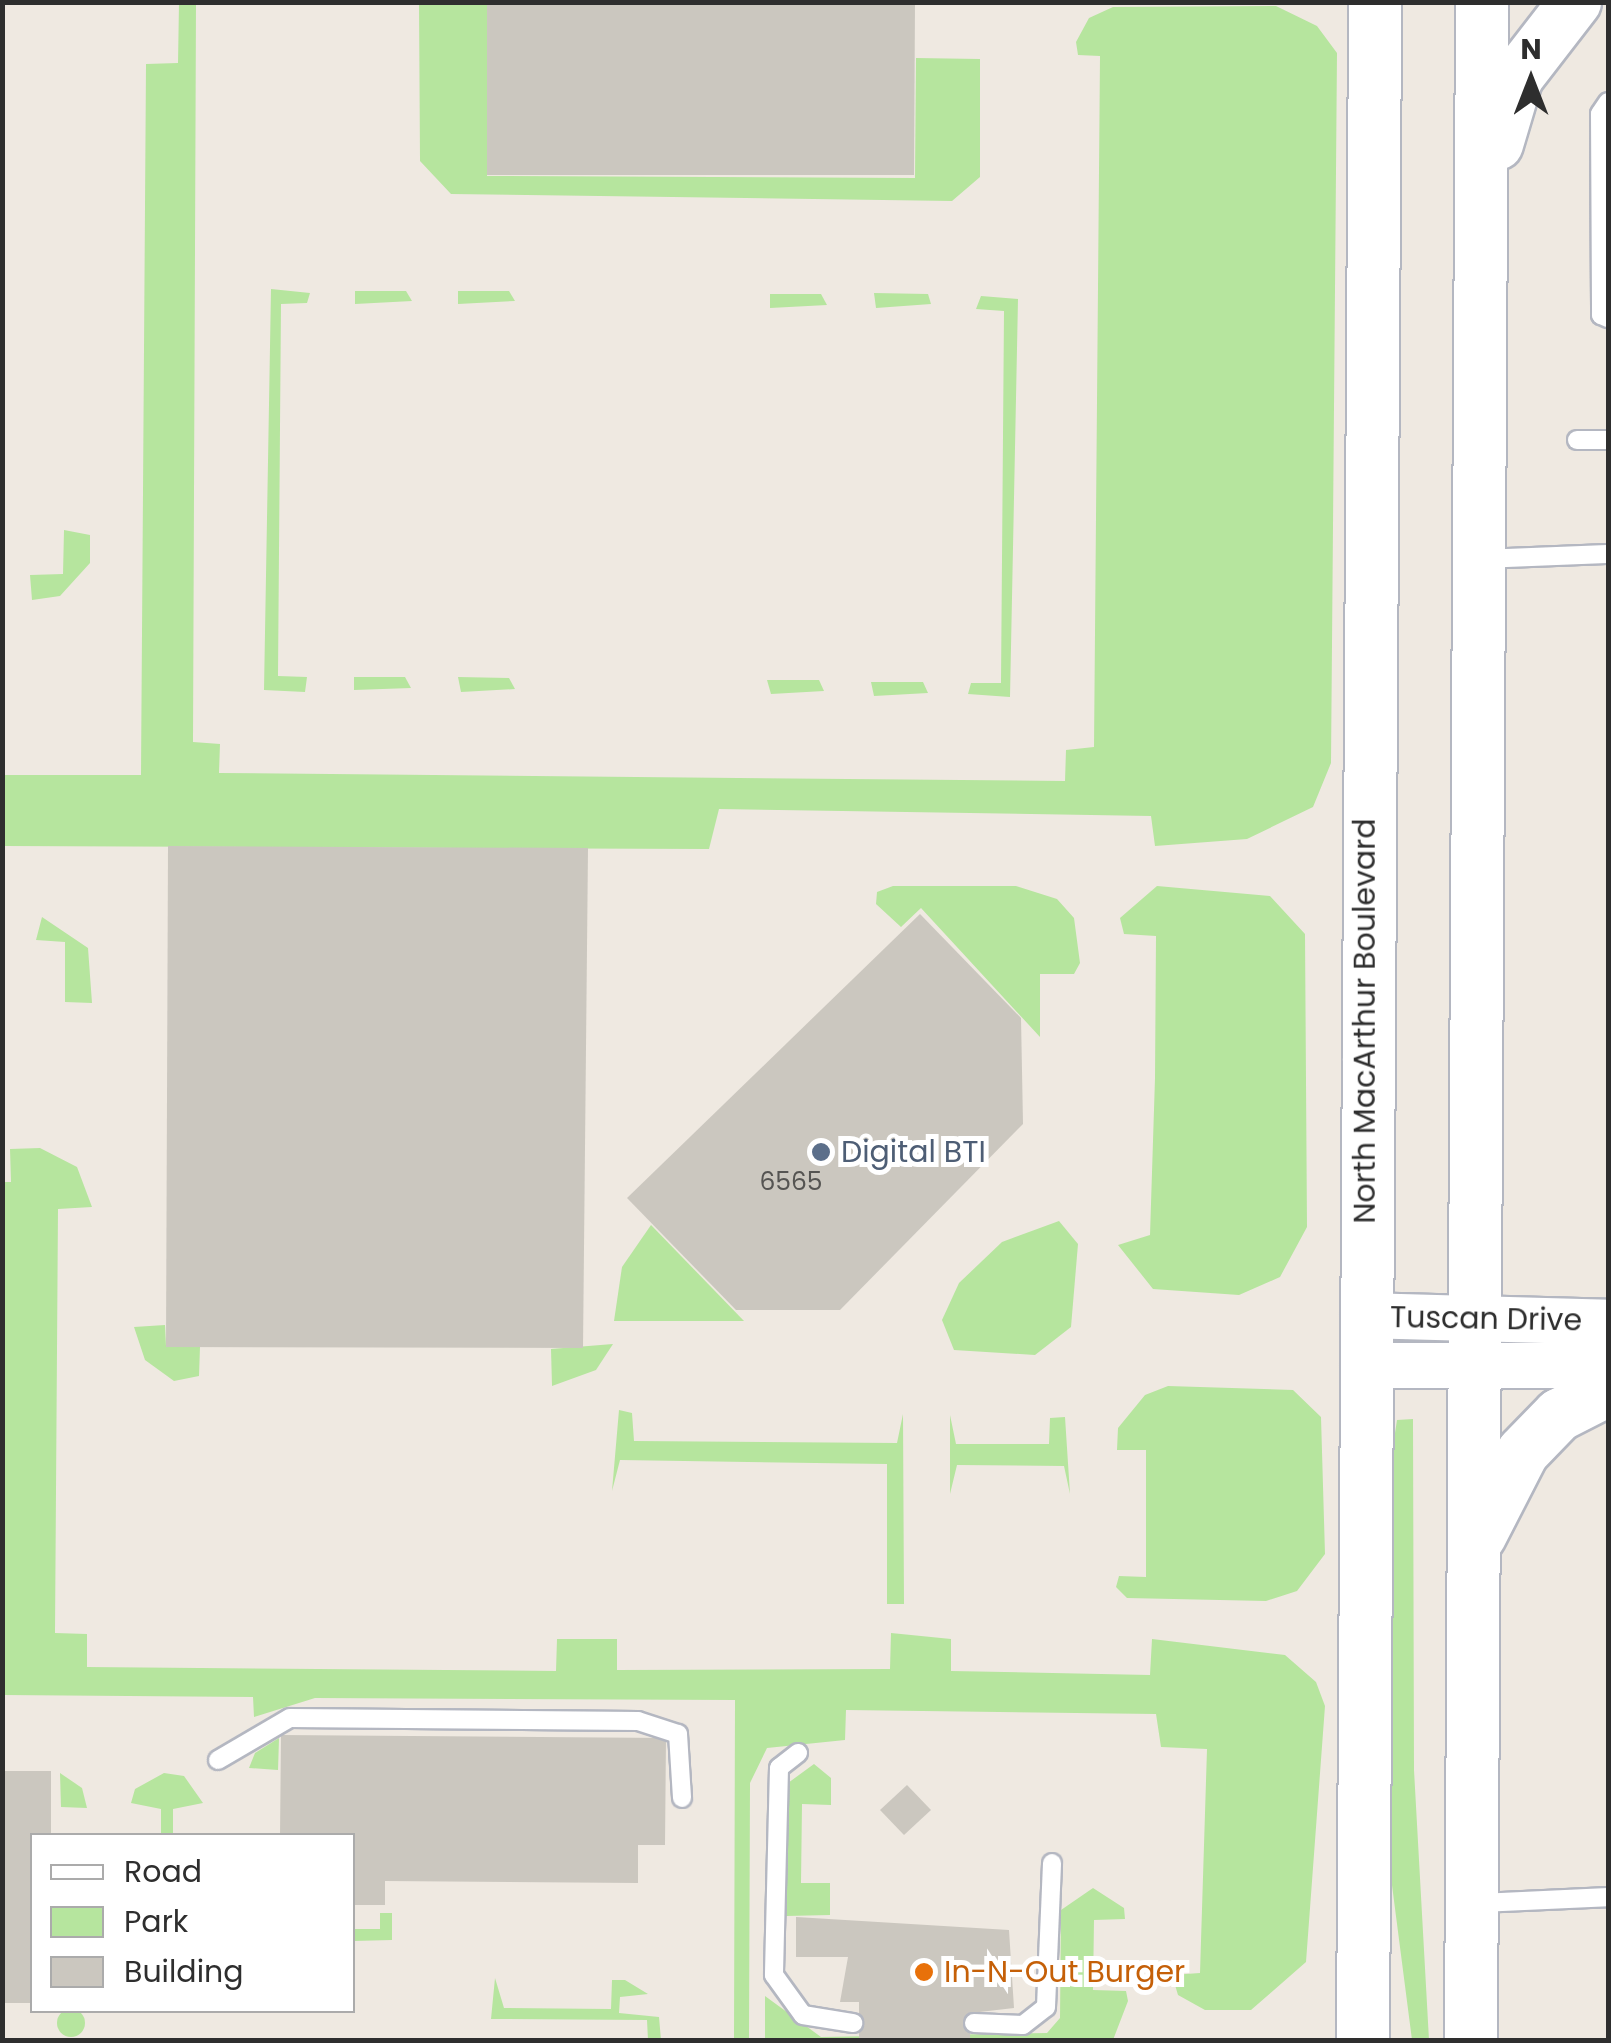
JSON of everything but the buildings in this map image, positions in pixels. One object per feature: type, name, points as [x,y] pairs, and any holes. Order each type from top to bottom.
[{"type":"main road","name":"North MacArthur Boulevard","points":[[1363,2040],[1363,1340],[1375,2]]},
{"type":"main road","points":[[1470,2040],[1482,2]]},
{"type":"main road","points":[[1481,198],[1517,78],[1575,2]]},
{"type":"main road","points":[[1473,1551],[1523,1452],[1559,1416],[1608,1390]]},
{"type":"street","name":"Tuscan Drive","points":[[1474,1342],[1608,1322]]},
{"type":"street","name":"Tuscan Drive","points":[[1363,1340],[1474,1342],[1608,1365]]},
{"type":"lane","points":[[1608,102],[1600,114],[1601,315],[1608,318]]},
{"type":"lane","points":[[1576,440],[1608,440]]},
{"type":"lane","points":[[1479,559],[1608,554]]},
{"type":"lane","points":[[218,1760],[290,1718],[638,1721],[678,1734],[682,1798]]},
{"type":"lane","points":[[798,1753],[778,1768],[774,1975],[803,2016],[853,2023]]},
{"type":"lane","points":[[974,2023],[1024,2026],[1046,2007],[1052,1863]]},
{"type":"lane","points":[[1472,1904],[1608,1897]]},
{"type":"green space","points":[[179,3],[196,3],[193,742],[220,744],[219,773],[1065,781],[1066,750],[1094,747],[1100,56],[1078,55],[1076,42],[1089,18],[1113,7],[1276,6],[1317,26],[1337,53],[1331,763],[1313,807],[1247,839],[1155,846],[1151,816],[719,809],[709,849],[3,846],[3,775],[141,775],[146,64],[178,63]]},
{"type":"green space","points":[[419,3],[487,3],[487,176],[915,178],[916,58],[980,59],[980,177],[952,201],[451,194],[420,161]]},
{"type":"green space","points":[[271,289],[310,293],[307,303],[281,304],[278,676],[307,677],[305,692],[264,690]]},
{"type":"green space","points":[[355,291],[406,291],[412,301],[355,304]]},
{"type":"green space","points":[[458,291],[509,291],[515,301],[458,304]]},
{"type":"green space","points":[[874,293],[928,294],[931,304],[876,308]]},
{"type":"green space","points":[[770,294],[821,294],[827,305],[770,308]]},
{"type":"green space","points":[[981,296],[1018,299],[1010,697],[968,694],[971,683],[1001,683],[1004,311],[976,309]]},
{"type":"green space","points":[[64,530],[90,535],[90,563],[60,596],[32,600],[30,575],[63,574]]},
{"type":"green space","points":[[354,677],[405,677],[411,688],[354,690]]},
{"type":"green space","points":[[458,677],[509,678],[515,689],[461,692]]},
{"type":"green space","points":[[767,680],[819,680],[824,691],[771,694]]},
{"type":"green space","points":[[871,682],[923,682],[928,693],[874,696]]},
{"type":"green space","points":[[893,886],[1016,886],[1057,899],[1074,918],[1080,963],[1074,974],[1040,974],[1040,1037],[921,908],[901,927],[876,904],[877,892]]},
{"type":"green space","points":[[1157,886],[1270,896],[1305,934],[1307,1227],[1280,1277],[1239,1295],[1153,1289],[1118,1245],[1150,1235],[1156,936],[1124,934],[1120,918]]},
{"type":"green space","points":[[42,917],[88,948],[92,1003],[65,1002],[65,942],[36,940]]},
{"type":"green space","points":[[40,1148],[77,1167],[92,1207],[58,1209],[55,1633],[87,1634],[87,1667],[556,1671],[557,1639],[617,1639],[617,1670],[890,1669],[891,1633],[951,1639],[951,1671],[1150,1675],[1152,1639],[1285,1655],[1316,1682],[1325,1706],[1306,1962],[1251,2010],[1205,2010],[1178,1995],[1172,1975],[1200,1973],[1207,1749],[1161,1747],[1156,1714],[846,1710],[845,1740],[767,1748],[750,1783],[749,2040],[734,2040],[735,1700],[315,1698],[254,1717],[253,1697],[3,1695],[3,1182],[11,1182],[10,1149]]},
{"type":"green space","points":[[1059,1221],[1078,1244],[1071,1327],[1035,1355],[954,1350],[942,1320],[959,1283],[1002,1242]]},
{"type":"green space","points":[[651,1225],[744,1321],[614,1321],[622,1267]]},
{"type":"green space","points":[[165,1325],[166,1346],[200,1347],[199,1376],[174,1381],[145,1360],[134,1327]]},
{"type":"green space","points":[[613,1344],[596,1370],[552,1386],[551,1349]]},
{"type":"green space","points":[[1168,1386],[1293,1390],[1321,1417],[1325,1554],[1297,1591],[1266,1601],[1127,1598],[1116,1587],[1119,1576],[1146,1577],[1146,1450],[1117,1450],[1118,1428],[1145,1395]]},
{"type":"green space","points":[[619,1410],[632,1413],[634,1441],[897,1443],[903,1414],[904,1604],[887,1604],[887,1464],[620,1460],[612,1491]]},
{"type":"green space","points":[[950,1415],[956,1444],[1049,1444],[1050,1418],[1065,1417],[1070,1494],[1064,1466],[957,1465],[950,1494]]},
{"type":"green space","points":[[1413,1419],[1414,1770],[1429,2040],[1412,2040],[1389,1862],[1393,1446],[1397,1420]]},
{"type":"green space","points":[[279,1738],[278,1770],[249,1768],[255,1753]]},
{"type":"green space","points":[[814,1764],[831,1778],[831,1805],[802,1804],[801,1883],[830,1883],[830,1915],[786,1916],[788,1783]]},
{"type":"green space","points":[[60,1773],[82,1788],[87,1808],[61,1807]]},
{"type":"green space","points":[[164,1773],[184,1776],[203,1803],[173,1809],[173,1833],[161,1833],[161,1809],[131,1803],[135,1789]]},
{"type":"green space","points":[[1093,1888],[1124,1908],[1125,1919],[1094,1920],[1093,1990],[1126,1991],[1128,2001],[1113,2040],[765,2040],[765,1996],[821,2037],[1047,2033],[1060,2018],[1061,1910]]},
{"type":"green space","points":[[380,1913],[392,1913],[392,1940],[355,1941],[355,1929],[380,1929]]},
{"type":"green space","points":[[495,1978],[504,2008],[611,2009],[612,1980],[625,1980],[648,1994],[620,1997],[619,2013],[659,2017],[661,2040],[648,2040],[647,2020],[491,2019]]},
{"type":"green space","points":[[61,2013],[81,2013],[84,2029],[77,2036],[65,2036],[58,2029]]},
{"type":"place","name":"Digital BTI","points":[[821,1152]]},
{"type":"place","name":"In-N-Out Burger","points":[[924,1972]]}]
